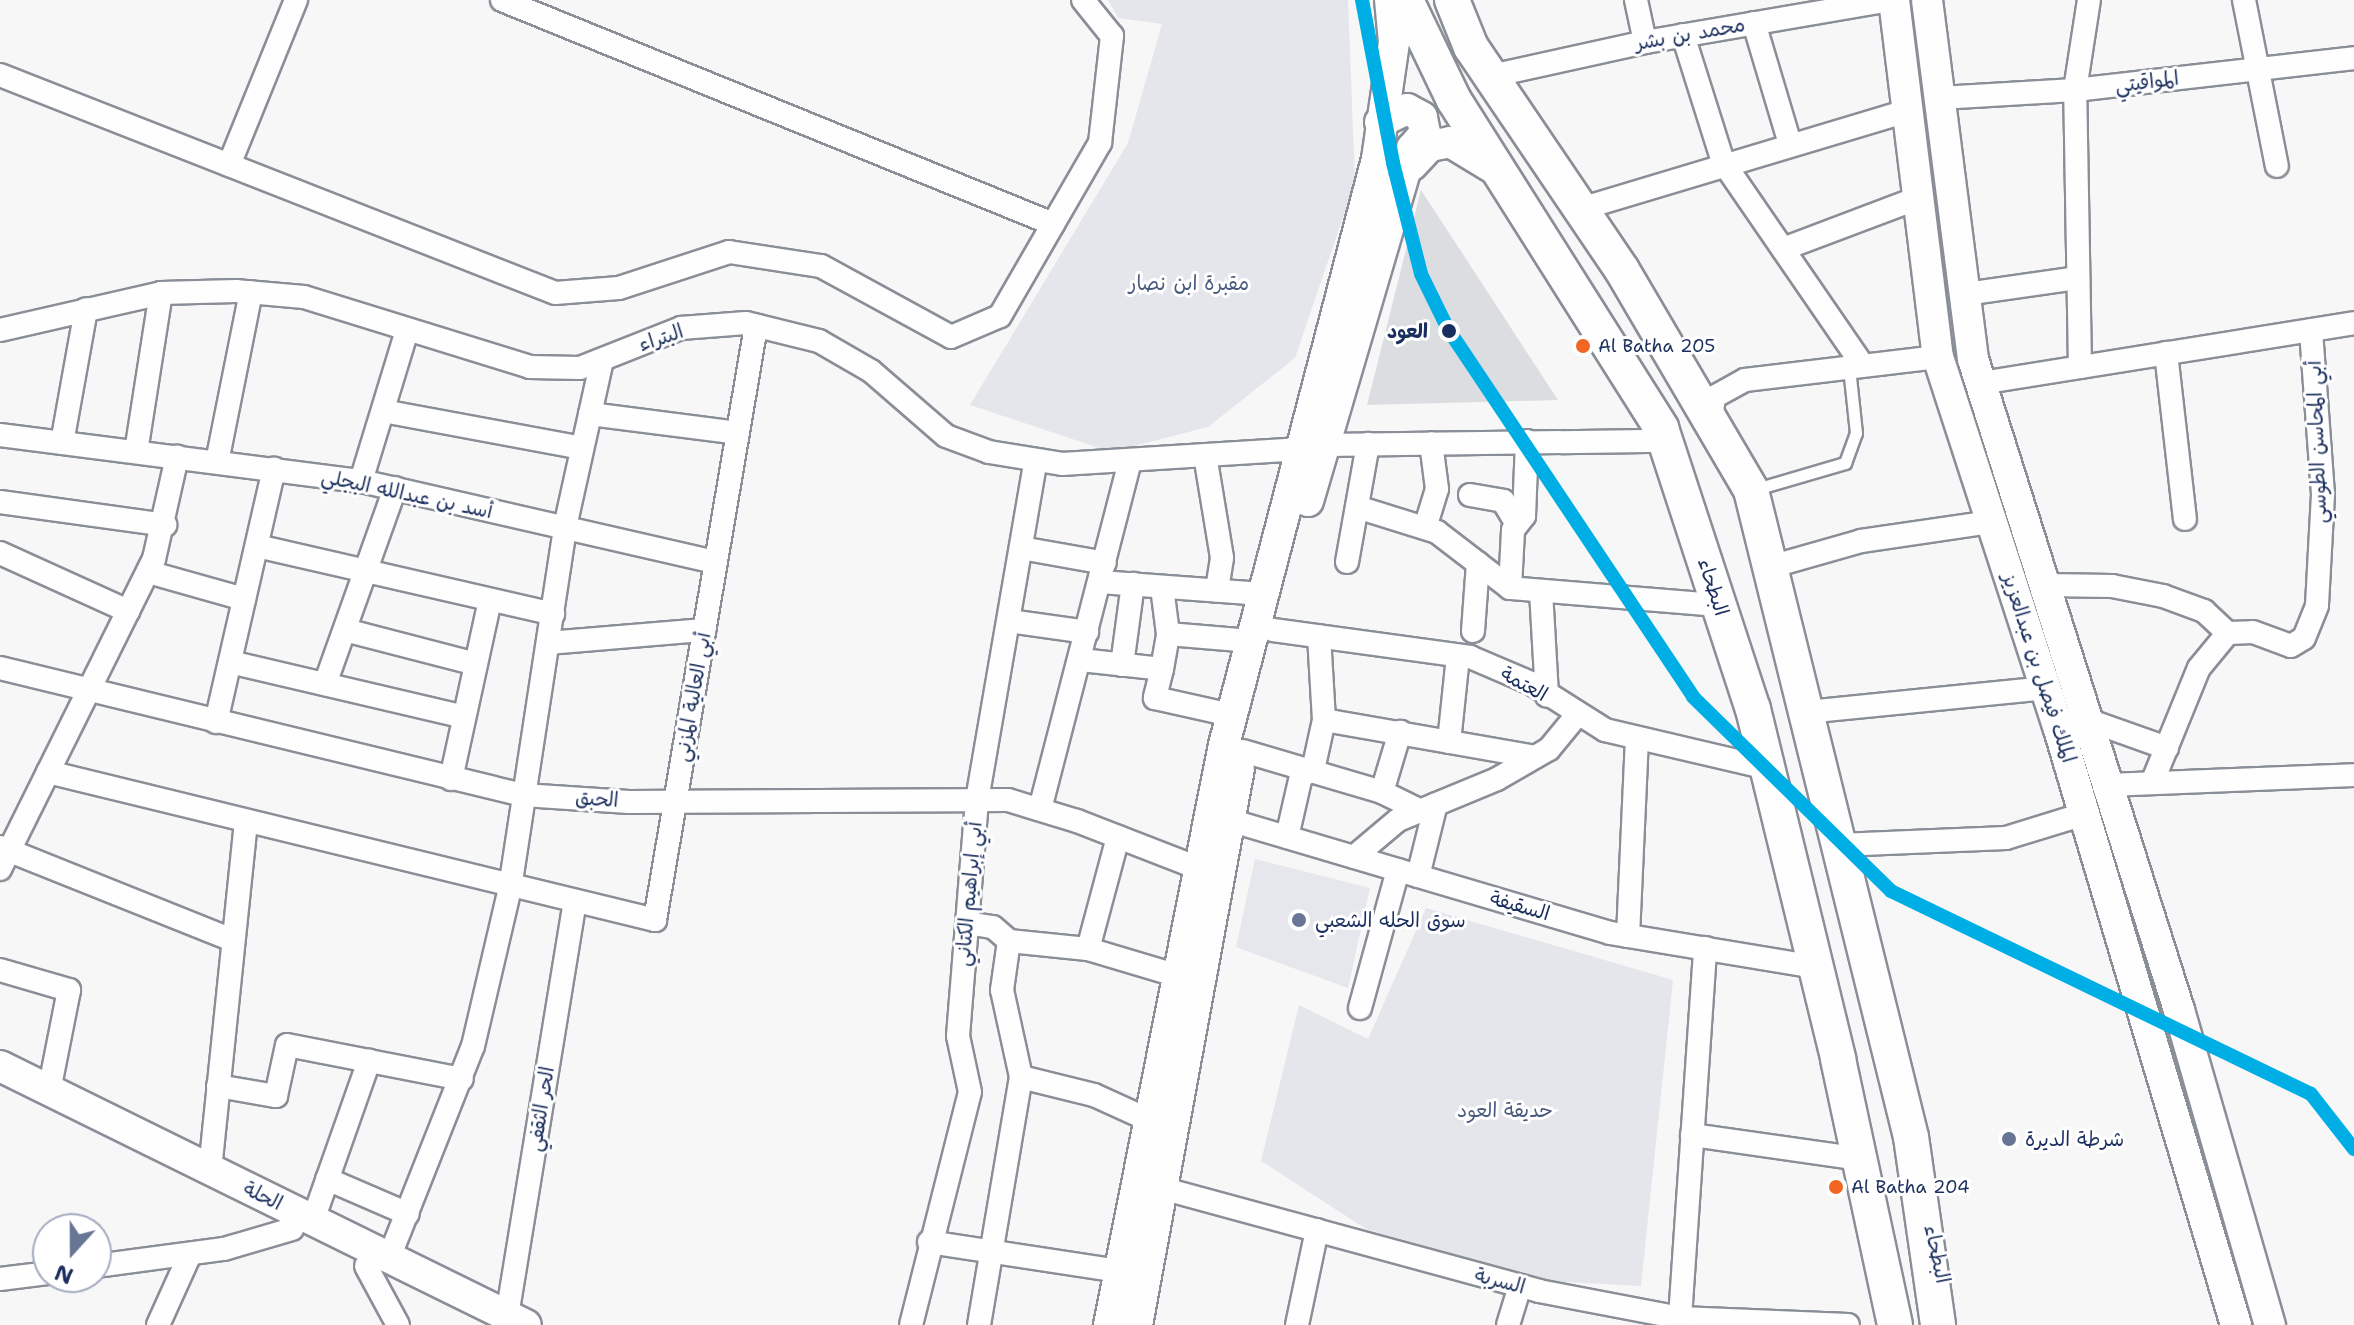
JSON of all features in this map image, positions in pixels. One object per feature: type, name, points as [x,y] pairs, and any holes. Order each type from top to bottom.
[{"type":"main road","name":"البطحاء","points":[[1406,0],[1436,68],[1665,441],[1719,605],[1767,768],[1860,1159],[1875,1233],[1886,1317]]},
{"type":"main road","name":"البطحاء","points":[[1452,0],[1491,76],[1577,210],[1622,270],[1751,490],[1911,1137],[1938,1325]]},
{"type":"street","points":[[229,165],[296,0]]},
{"type":"street","points":[[502,0],[1053,224]]},
{"type":"street","points":[[0,75],[555,293],[619,288],[729,252],[821,266],[951,337],[1000,316],[1100,143],[1112,36],[1083,0]]},
{"type":"street","points":[[1137,1325],[1262,635],[1313,447],[1377,159],[1394,42],[1390,0]]},
{"type":"street","points":[[1636,0],[1645,42]]},
{"type":"street","name":"محمد بن بشر","points":[[1491,76],[1645,42],[1892,0]]},
{"type":"street","name":"الملك فيصل بن عبدالعزيز","points":[[1892,0],[1938,357],[2046,688],[2236,1325]]},
{"type":"street","name":"الملك فيصل بن عبدالعزيز","points":[[1927,0],[1965,294],[1981,383],[2108,785],[2270,1325]]},
{"type":"street","points":[[2080,367],[2075,90],[2089,0]]},
{"type":"street","points":[[2244,0],[2277,166]]},
{"type":"street","points":[[1754,23],[1790,144]]},
{"type":"street","points":[[1683,35],[1723,162],[1783,249],[1856,366]]},
{"type":"street","name":"المواقيتي","points":[[1940,98],[2075,90],[2354,58]]},
{"type":"street","points":[[1109,1325],[1175,975],[1231,715],[1262,635],[1263,594],[1412,148],[1425,133],[1422,117],[1407,109],[1380,122]]},
{"type":"street","points":[[1577,210],[1723,162],[1907,111]]},
{"type":"street","points":[[1404,176],[1439,142],[1463,145],[1500,173]]},
{"type":"street","points":[[1783,249],[1918,198]]},
{"type":"street","points":[[1965,294],[2078,278]]},
{"type":"street","points":[[217,462],[251,292]]},
{"type":"street","name":"البتراء","points":[[0,330],[161,293],[251,292],[304,297],[530,367],[580,368],[681,328],[756,326],[819,341],[871,371],[946,436],[989,452],[1062,464],[1368,444],[1665,441]]},
{"type":"street","points":[[136,452],[161,293]]},
{"type":"street","points":[[62,443],[86,309]]},
{"type":"street","points":[[1981,383],[2354,323]]},
{"type":"street","name":"أبي العالية المزني","points":[[48,772],[510,888],[655,920],[756,326]]},
{"type":"street","name":"أبي المحاسن الطوسي","points":[[2228,633],[2253,632],[2291,646],[2304,638],[2317,605],[2323,494],[2311,330]]},
{"type":"street","points":[[361,481],[407,331]]},
{"type":"street","points":[[2166,353],[2185,519]]},
{"type":"street","points":[[1711,422],[1709,408],[1723,388],[1745,380],[1938,357]]},
{"type":"street","points":[[398,1325],[378,1262],[408,1214],[462,1079],[510,888],[565,527],[602,360]]},
{"type":"street","points":[[383,411],[582,448]]},
{"type":"street","points":[[590,414],[738,433]]},
{"type":"street","name":"أسد بن عبدالله البجلي","points":[[0,435],[361,481],[716,562]]},
{"type":"street","points":[[1510,588],[1517,524],[1524,516],[1527,441]]},
{"type":"street","points":[[1425,528],[1437,489],[1431,443]]},
{"type":"street","points":[[1347,562],[1368,444]]},
{"type":"street","points":[[1205,455],[1222,558],[1217,591]]},
{"type":"street","points":[[177,457],[165,525],[148,572],[3,855],[232,940]]},
{"type":"street","name":"أبي إبراهيم الكتاني","points":[[911,1325],[929,1242],[970,1092],[958,1036],[977,800],[1036,460]]},
{"type":"street","points":[[1040,809],[1081,660],[1130,460]]},
{"type":"street","points":[[216,722],[274,469]]},
{"type":"street","points":[[325,684],[395,488]]},
{"type":"street","points":[[1470,495],[1503,501],[1517,524]]},
{"type":"street","points":[[0,502],[165,525]]},
{"type":"street","points":[[1357,507],[1425,528],[1510,588],[1719,605]]},
{"type":"street","points":[[1770,567],[1861,541],[1992,522]]},
{"type":"street","points":[[257,546],[553,614]]},
{"type":"street","points":[[1021,548],[1133,584],[1263,594]]},
{"type":"street","points":[[0,553],[128,611]]},
{"type":"street","points":[[1473,631],[1478,563]]},
{"type":"street","points":[[148,572],[244,599]]},
{"type":"street","points":[[1122,665],[1133,584]]},
{"type":"street","points":[[2045,585],[2112,586],[2163,596],[2204,611],[2228,633],[2199,668],[2152,783]]},
{"type":"street","points":[[1162,587],[1168,634],[1155,698],[1231,715]]},
{"type":"street","points":[[1541,591],[1547,696]]},
{"type":"street","points":[[451,779],[490,600]]},
{"type":"street","points":[[1009,621],[1087,632]]},
{"type":"street","points":[[345,630],[476,664]]},
{"type":"street","points":[[548,643],[704,630]]},
{"type":"street","name":"العتمة","points":[[1168,634],[1319,636],[1458,656],[1531,683],[1577,715],[1637,740],[1767,768]]},
{"type":"street","points":[[1313,770],[1324,720],[1319,636]]},
{"type":"street","points":[[1449,742],[1458,656]]},
{"type":"street","points":[[1081,660],[1162,669]]},
{"type":"street","points":[[230,662],[464,717]]},
{"type":"street","name":"الحبق","points":[[0,668],[523,795],[675,801],[1008,800],[1198,868]]},
{"type":"street","points":[[1806,712],[2046,688]]},
{"type":"street","points":[[1354,857],[1398,820],[1549,749],[1577,715]]},
{"type":"street","points":[[1324,720],[1535,757]]},
{"type":"street","points":[[2088,720],[2167,748]]},
{"type":"street","points":[[1382,792],[1400,732]]},
{"type":"street","points":[[1628,936],[1637,740]]},
{"type":"street","points":[[1243,751],[1429,808]]},
{"type":"street","points":[[1287,837],[1301,776],[1313,770]]},
{"type":"street","points":[[2108,785],[2354,775]]},
{"type":"street","points":[[1360,1008],[1429,808]]},
{"type":"street","points":[[1839,845],[2006,838],[2084,814]]},
{"type":"street","name":"السقيفة","points":[[1229,820],[1628,936],[1816,967]]},
{"type":"street","points":[[210,1170],[246,822]]},
{"type":"street","points":[[1088,949],[1118,837]]},
{"type":"street","name":"الحر الثقفي","points":[[505,1322],[575,902]]},
{"type":"street","points":[[967,923],[993,927],[1009,941],[1088,949],[1175,975]]},
{"type":"street","points":[[979,1325],[1021,1077],[1002,990],[1009,941]]},
{"type":"street","points":[[1688,1320],[1692,1135],[1705,948]]},
{"type":"street","points":[[0,970],[69,990],[49,1091]]},
{"type":"street","points":[[218,1086],[276,1096],[287,1045],[462,1079]]},
{"type":"street","points":[[112,1264],[190,1254],[303,1225],[327,1179],[369,1061]]},
{"type":"street","name":"الحلة","points":[[0,1066],[210,1170],[303,1225]]},
{"type":"street","points":[[1021,1077],[1094,1095],[1147,1119]]},
{"type":"street","name":"الحلة","points":[[0,1082],[505,1322]]},
{"type":"street","points":[[1692,1135],[1860,1159]]},
{"type":"street","points":[[327,1179],[408,1214]]},
{"type":"street","name":"السربة","points":[[1161,1188],[1520,1286],[1688,1320],[1848,1325]]},
{"type":"street","points":[[1297,1325],[1317,1230]]},
{"type":"street","points":[[929,1242],[1119,1271]]},
{"type":"street","points":[[158,1325],[190,1254]]},
{"type":"street","points":[[0,1279],[32,1275]]},
{"type":"street","points":[[1508,1325],[1520,1286]]},
{"type":"lane","points":[[1751,490],[1845,463],[1856,433],[1856,366]]},
{"type":"lane","name":"البطحاء","points":[[1911,1137],[1952,1325]]},
{"type":"shaded area","points":[[1255,859],[1370,888],[1348,988],[1236,947]]},
{"type":"green space","name":"مقبرة ابن نصار","points":[[1108,0],[1348,0],[1355,182],[1295,358],[1208,427],[1111,452],[970,405],[1128,143],[1162,24],[1118,18]]},
{"type":"green space","name":"حديقة العود","points":[[1426,908],[1673,980],[1641,1286],[1545,1281],[1366,1229],[1261,1161],[1299,1005],[1368,1039]]},
{"type":"building","name":"العود","points":[[1421,190],[1558,400],[1367,405]]},
{"type":"transit line","points":[[1362,0],[1393,163],[1421,274],[1448,329],[1693,697],[1891,891],[2311,1094],[2354,1149]]},
{"type":"place","name":"العود","points":[[1449,331]]},
{"type":"place","name":"Al Batha 205","points":[[1583,346]]},
{"type":"place","name":"سوق الحله الشعبي","points":[[1299,920]]},
{"type":"place","name":"شرطة الديرة","points":[[2009,1139]]},
{"type":"place","name":"Al Batha 204","points":[[1836,1187]]}]
